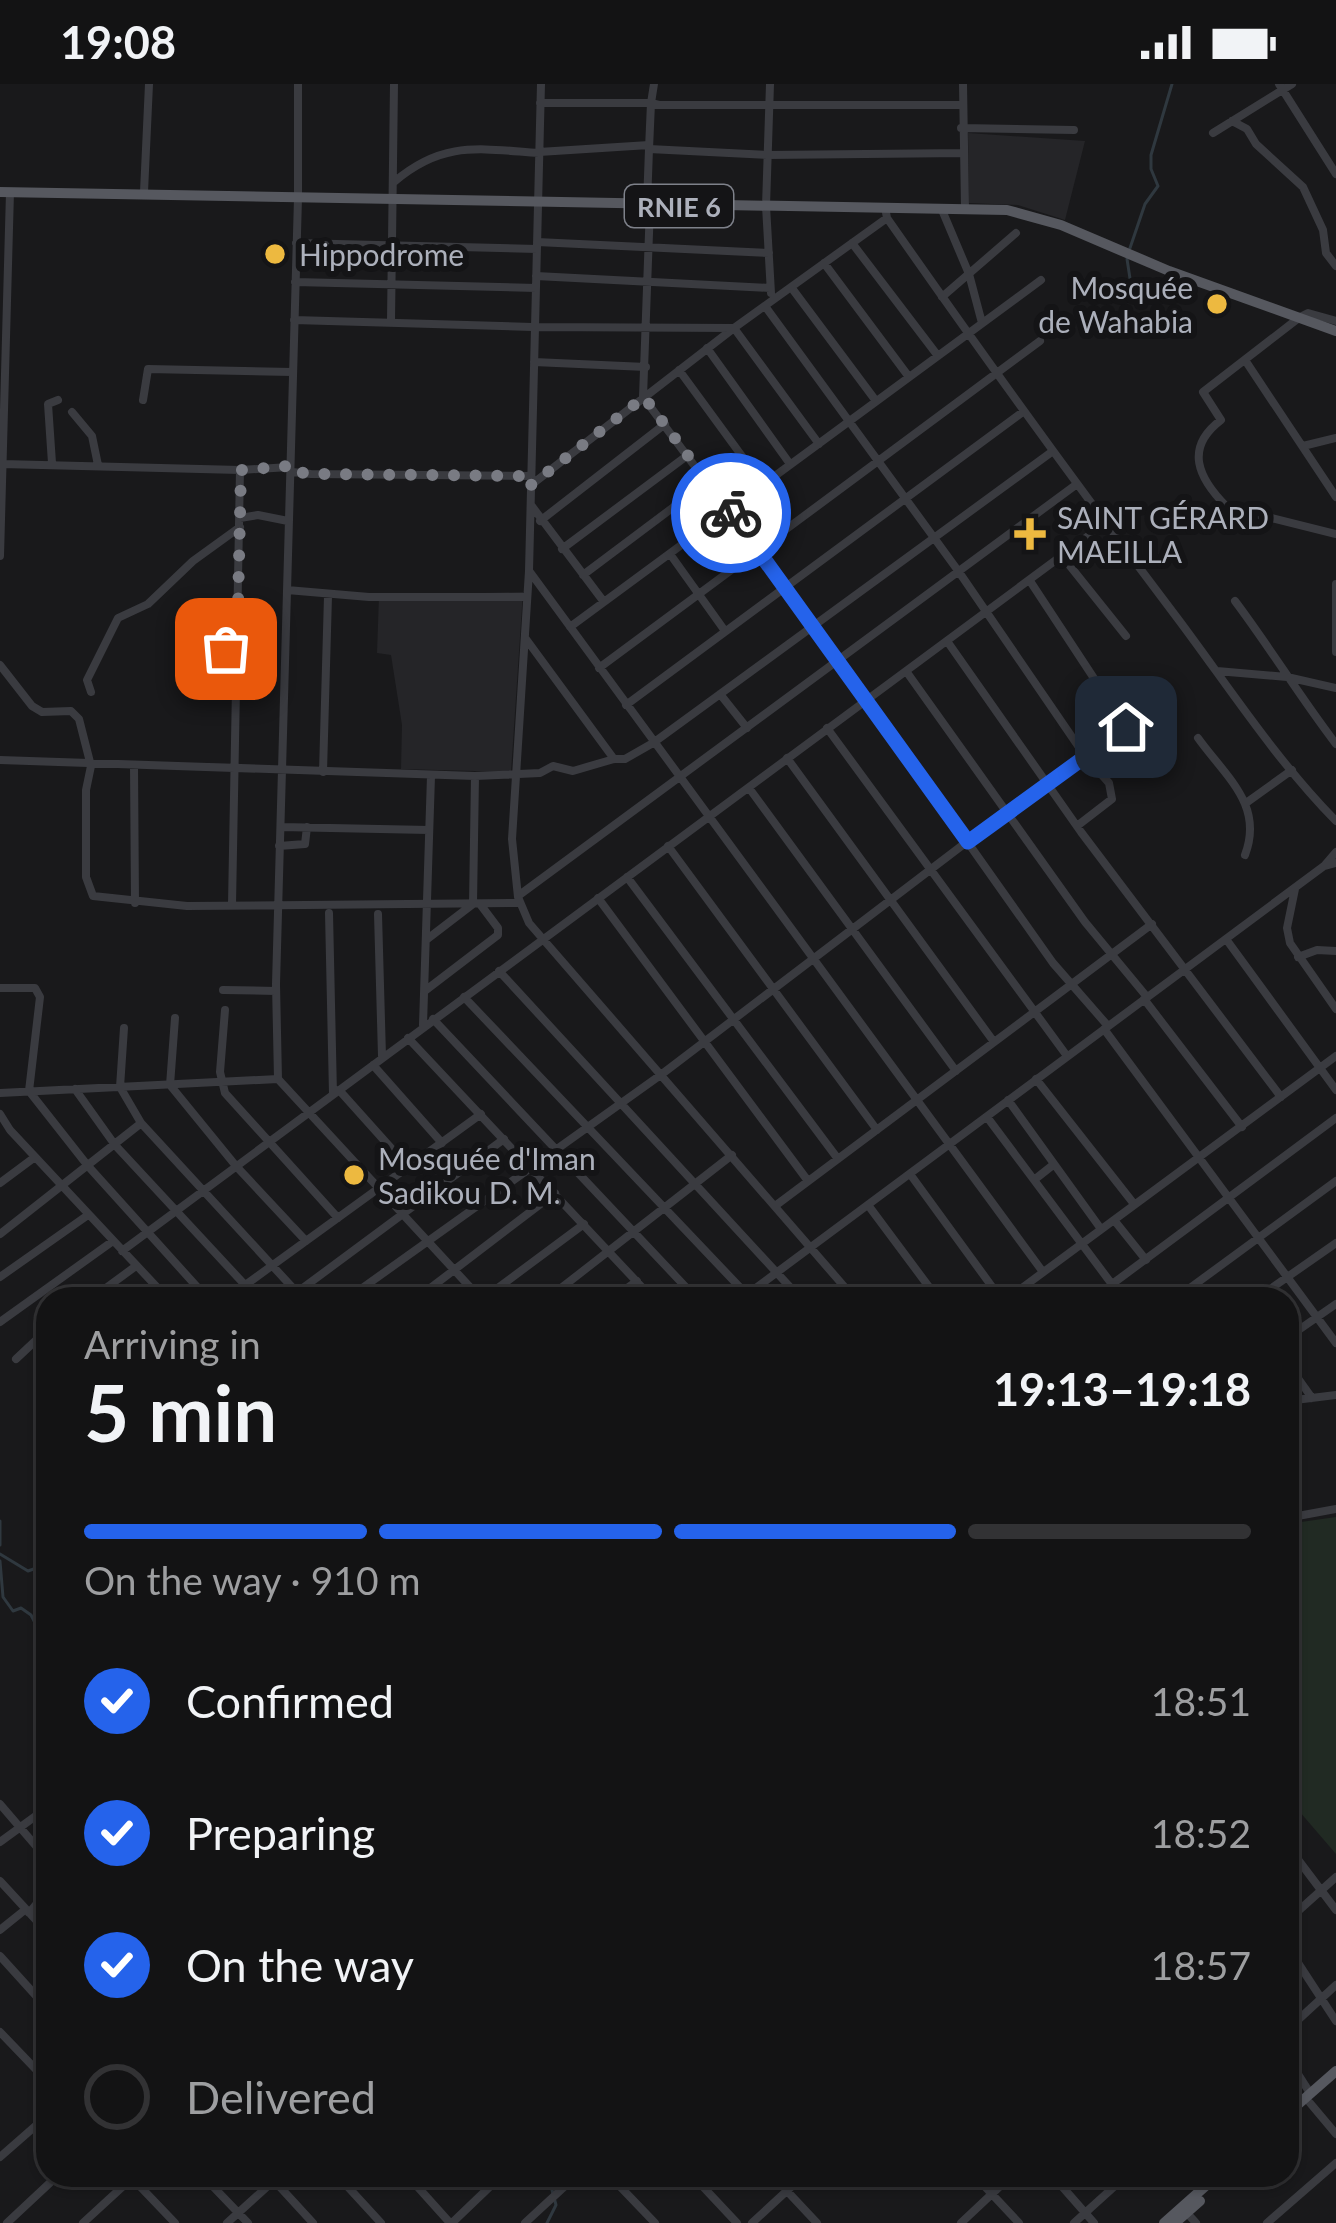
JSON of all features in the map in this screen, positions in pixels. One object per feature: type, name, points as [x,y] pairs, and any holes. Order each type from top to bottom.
[{"type":"main road","name":"RNIE 6","points":[[5,192],[1015,212],[1061,225],[1168,272],[1336,331]]},
{"type":"main road","points":[[1299,2110],[1336,2071]]},
{"type":"main road","points":[[1299,2106],[1336,2080]]},
{"type":"main road","points":[[1164,2223],[1206,2187]]},
{"type":"main road","points":[[1175,2223],[1191,2218],[1212,2187]]},
{"type":"street","points":[[144,192],[149,84]]},
{"type":"street","points":[[298,84],[276,991],[278,1078],[470,1287]]},
{"type":"street","points":[[391,322],[394,84]]},
{"type":"street","points":[[541,84],[529,571],[513,776],[513,869],[518,900],[543,939],[845,1287]]},
{"type":"street","points":[[655,84],[649,147],[644,397],[1293,1287]]},
{"type":"street","points":[[770,84],[768,303],[1085,756],[1109,783],[1113,795],[1104,809],[1077,826]]},
{"type":"street","points":[[963,84],[965,208]]},
{"type":"street","points":[[1213,133],[1285,86],[1336,174]]},
{"type":"street","points":[[540,103],[962,105]]},
{"type":"street","points":[[1232,121],[1304,187],[1325,236],[1326,253],[1336,266]]},
{"type":"street","points":[[961,128],[1074,130]]},
{"type":"street","points":[[394,183],[419,161],[452,150],[539,153],[649,147],[767,155],[964,153]]},
{"type":"street","points":[[0,556],[5,192]]},
{"type":"street","points":[[942,210],[969,274],[982,323]]},
{"type":"street","points":[[289,466],[292,472],[319,474],[531,480],[886,213],[1106,524],[1336,821]]},
{"type":"street","points":[[942,297],[1016,232]]},
{"type":"street","points":[[296,242],[769,253]]},
{"type":"street","points":[[852,243],[938,356]]},
{"type":"street","points":[[824,263],[909,377]]},
{"type":"street","points":[[536,276],[770,288]]},
{"type":"street","points":[[570,627],[1041,280]]},
{"type":"street","points":[[295,281],[536,288]]},
{"type":"street","points":[[791,287],[876,401]]},
{"type":"street","points":[[1336,321],[1309,313],[1300,317],[1203,392],[1221,420],[1200,442],[1202,473],[1227,507],[1336,534]]},
{"type":"street","points":[[294,320],[532,328],[734,328]]},
{"type":"street","points":[[734,328],[819,444]]},
{"type":"street","points":[[598,668],[1040,341]]},
{"type":"street","points":[[707,348],[790,465]]},
{"type":"street","points":[[1245,360],[1336,497]]},
{"type":"street","points":[[534,362],[646,367]]},
{"type":"street","points":[[143,400],[148,369],[292,372]]},
{"type":"street","points":[[679,370],[763,485]]},
{"type":"street","points":[[52,463],[48,404],[58,400]]},
{"type":"street","points":[[626,705],[1024,411]]},
{"type":"street","points":[[73,412],[92,436],[94,465]]},
{"type":"street","points":[[540,521],[665,424]]},
{"type":"street","points":[[1302,446],[1336,438]]},
{"type":"street","points":[[1,762],[513,776],[553,766],[573,771],[630,758],[1053,451]]},
{"type":"street","points":[[562,549],[688,455]]},
{"type":"street","points":[[2,464],[241,470],[289,466]]},
{"type":"street","points":[[232,905],[241,470]]},
{"type":"street","points":[[583,575],[707,482]]},
{"type":"street","points":[[0,665],[32,706],[42,712],[75,714],[91,766],[86,790],[88,888],[93,896],[136,903],[279,907],[518,900],[1078,484]]},
{"type":"street","points":[[530,504],[604,602]]},
{"type":"street","points":[[91,692],[87,680],[118,618],[148,604],[240,523],[258,515],[288,521]]},
{"type":"street","points":[[122,1251],[1106,524]]},
{"type":"street","points":[[670,554],[725,632]]},
{"type":"street","points":[[1062,556],[1126,636]]},
{"type":"street","points":[[529,571],[1043,1272]]},
{"type":"street","points":[[1030,581],[1126,727]]},
{"type":"street","points":[[1336,584],[1336,652]]},
{"type":"street","points":[[287,590],[328,596],[525,596]]},
{"type":"street","points":[[323,772],[328,596]]},
{"type":"street","points":[[1235,601],[1272,647],[1287,677],[1336,744]]},
{"type":"street","points":[[221,631],[226,649],[237,652]]},
{"type":"street","points":[[524,637],[614,758]]},
{"type":"street","points":[[947,641],[1077,826],[1281,1097]]},
{"type":"street","points":[[906,670],[1005,814],[1242,1126]]},
{"type":"street","points":[[1217,671],[1287,677],[1336,688]]},
{"type":"street","points":[[720,694],[747,728]]},
{"type":"street","points":[[363,1287],[662,1074],[1005,814],[1154,710]]},
{"type":"street","points":[[827,728],[1067,1056]]},
{"type":"street","points":[[1198,738],[1246,802],[1253,830],[1245,855]]},
{"type":"street","points":[[787,758],[994,1042]]},
{"type":"street","points":[[134,766],[136,903]]},
{"type":"street","points":[[1246,802],[1292,770]]},
{"type":"street","points":[[431,776],[424,991],[428,1022],[686,1287]]},
{"type":"street","points":[[424,991],[499,935],[476,904],[475,776]]},
{"type":"street","points":[[749,788],[956,1071]]},
{"type":"street","points":[[280,827],[429,830]]},
{"type":"street","points":[[279,846],[305,844],[307,827]]},
{"type":"street","points":[[668,846],[877,1130]]},
{"type":"street","points":[[760,1287],[1294,889],[1336,852]]},
{"type":"street","points":[[1324,866],[1336,863]]},
{"type":"street","points":[[626,877],[838,1159]]},
{"type":"street","points":[[1294,889],[1287,934],[1336,1009]]},
{"type":"street","points":[[598,898],[808,1181]]},
{"type":"street","points":[[426,940],[476,904]]},
{"type":"street","points":[[329,914],[336,1092],[408,1167]]},
{"type":"street","points":[[378,914],[382,1058]]},
{"type":"street","points":[[776,1206],[1152,924]]},
{"type":"street","points":[[1226,940],[1336,1090]]},
{"type":"street","points":[[1298,957],[1317,950],[1336,951]]},
{"type":"street","points":[[499,971],[790,1287]]},
{"type":"street","points":[[0,988],[35,988],[40,997],[29,1091],[88,1166],[197,1287]]},
{"type":"street","points":[[223,990],[276,991]]},
{"type":"street","points":[[464,997],[736,1287]]},
{"type":"street","points":[[224,1010],[220,1072],[225,1093],[338,1218]]},
{"type":"street","points":[[176,1018],[170,1084],[236,1166],[306,1241]]},
{"type":"street","points":[[124,1028],[119,1087],[140,1124],[289,1287]]},
{"type":"street","points":[[408,1038],[642,1287]]},
{"type":"street","points":[[1021,1287],[1336,1056]]},
{"type":"street","points":[[373,1065],[442,1143]]},
{"type":"street","points":[[0,1093],[278,1078]]},
{"type":"street","points":[[1036,1079],[1135,1204]]},
{"type":"street","points":[[75,1089],[115,1145],[245,1285]]},
{"type":"street","points":[[1008,1100],[1101,1229]]},
{"type":"street","points":[[0,1114],[34,1157],[157,1287]]},
{"type":"street","points":[[242,1287],[481,1114]]},
{"type":"street","points":[[987,1117],[1114,1287]]},
{"type":"street","points":[[1108,1287],[1336,1118]]},
{"type":"street","points":[[0,1234],[140,1124]]},
{"type":"street","points":[[0,1136],[10,1130]]},
{"type":"street","points":[[309,1287],[504,1138]]},
{"type":"street","points":[[563,1287],[732,1155]]},
{"type":"street","points":[[0,1184],[34,1157]]},
{"type":"street","points":[[1034,1180],[1052,1165]]},
{"type":"street","points":[[910,1174],[995,1287]]},
{"type":"street","points":[[1191,1287],[1336,1181]]},
{"type":"street","points":[[432,1287],[555,1193]]},
{"type":"street","points":[[868,1205],[929,1287]]},
{"type":"street","points":[[0,1277],[88,1215]]},
{"type":"street","points":[[1114,1220],[1145,1260]]},
{"type":"street","points":[[498,1287],[584,1224]]},
{"type":"street","points":[[48,1287],[112,1241]]},
{"type":"street","points":[[1273,1287],[1336,1243]]},
{"type":"street","points":[[108,1287],[136,1267]]},
{"type":"street","points":[[629,1287],[637,1281]]},
{"type":"street","points":[[1299,1295],[1336,1343]]},
{"type":"street","points":[[0,1322],[36,1296]]},
{"type":"street","points":[[1299,1330],[1336,1304]]},
{"type":"street","points":[[16,1359],[36,1340]]},
{"type":"street","points":[[1299,1380],[1312,1398]]},
{"type":"street","points":[[1299,1400],[1334,1397]]},
{"type":"street","points":[[1299,1516],[1336,1509]]},
{"type":"street","points":[[0,1804],[36,1847]]},
{"type":"street","points":[[0,1842],[36,1815]]},
{"type":"street","points":[[1299,1860],[1336,1910]]},
{"type":"street","points":[[1299,1910],[1336,1877]]},
{"type":"street","points":[[0,1881],[36,1920]]},
{"type":"street","points":[[0,1930],[36,1903]]},
{"type":"street","points":[[0,1956],[36,1996]]},
{"type":"street","points":[[1299,1964],[1336,2021]]},
{"type":"street","points":[[1299,2019],[1336,1985]]},
{"type":"street","points":[[0,2032],[36,2070]]},
{"type":"street","points":[[1299,2078],[1336,2134]]},
{"type":"street","points":[[0,2157],[36,2126]]},
{"type":"street","points":[[1267,2223],[1336,2163]]},
{"type":"street","points":[[7,2223],[45,2187]]},
{"type":"street","points":[[83,2223],[122,2187]]},
{"type":"street","points":[[141,2187],[175,2223]]},
{"type":"street","points":[[213,2187],[248,2223]]},
{"type":"street","points":[[227,2223],[264,2187]]},
{"type":"street","points":[[282,2187],[313,2223]]},
{"type":"street","points":[[348,2187],[381,2223]]},
{"type":"street","points":[[418,2187],[451,2223],[489,2187]]},
{"type":"street","points":[[525,2223],[564,2187]]},
{"type":"street","points":[[620,2187],[655,2223]]},
{"type":"street","points":[[703,2187],[737,2223]]},
{"type":"street","points":[[752,2223],[792,2187]]},
{"type":"street","points":[[985,2187],[1019,2223]]},
{"type":"street","points":[[961,2223],[999,2187]]},
{"type":"street","points":[[1062,2187],[1094,2223]]},
{"type":"street","points":[[1074,2223],[1114,2187]]},
{"type":"street","points":[[787,2192],[818,2223]]},
{"type":"street","points":[[158,2223],[167,2215]]},
{"type":"shaded area","points":[[968,133],[1085,141],[1065,220],[1018,205],[969,203]]},
{"type":"shaded area","points":[[523,592],[511,772],[401,769],[402,725],[391,655],[377,653],[379,596]]},
{"type":"shaded area","points":[[1336,1517],[1336,1854],[1299,1811],[1299,1522]]},
{"type":"waterway","points":[[1130,248],[1145,204],[1158,186],[1151,155],[1172,84]]},
{"type":"waterway","points":[[1127,259],[1131,285]]},
{"type":"waterway","points":[[0,1521],[0,1545]]},
{"type":"waterway","points":[[0,1554],[28,1571],[36,1568]]},
{"type":"waterway","points":[[0,1561],[3,1597],[13,1611],[21,1608],[36,1625]]},
{"type":"waterway","points":[[547,2223],[556,2205],[551,2187]]},
{"type":"way so far","points":[[226,649],[237,652],[241,470],[289,466],[292,472],[319,474],[531,476],[531,485],[644,397],[731,513]]},
{"type":"place","name":"Hippodrome","points":[[275,254]]},
{"type":"place","name":"Mosquée de Wahabia","points":[[1217,304]]},
{"type":"place","name":"SAINT GÉRARD MAEILLA","points":[[1030,534]]},
{"type":"place","name":"Mosquée d'Iman Sadikou D. M.","points":[[354,1175]]},
{"type":"route","points":[[731,513],[968,842],[1126,727]]}]
